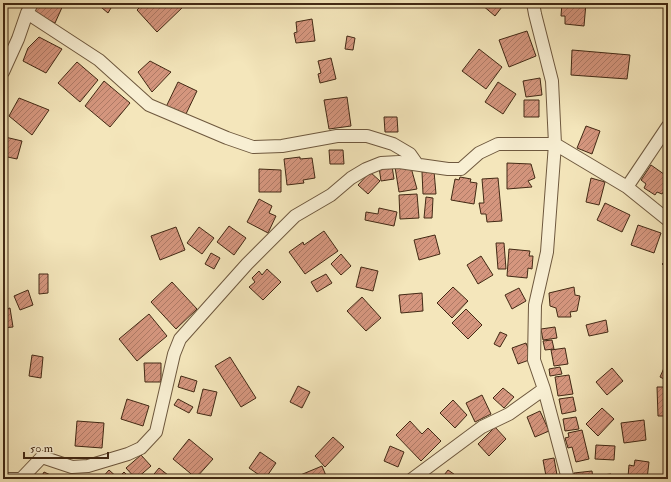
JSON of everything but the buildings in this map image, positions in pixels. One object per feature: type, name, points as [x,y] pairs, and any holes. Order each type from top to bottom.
[{"type":"street","points":[[533,3],[552,81],[555,144],[546,252],[535,305],[534,360],[544,389],[568,479]]},
{"type":"street","points":[[3,72],[30,8],[99,60],[149,105],[227,138],[253,147],[282,146],[338,136],[367,136],[393,144],[410,154],[418,164]]},
{"type":"street","points":[[626,187],[668,126]]},
{"type":"street","points":[[3,479],[21,479],[42,457],[72,467],[88,466],[128,454],[141,448],[156,432],[174,354],[180,339],[247,264],[295,216],[331,195],[351,178],[366,169],[381,164],[399,162],[448,169],[461,169],[479,153],[498,144],[555,144],[626,187],[668,220]]},
{"type":"street","points":[[412,479],[482,427],[509,414],[544,389]]}]
